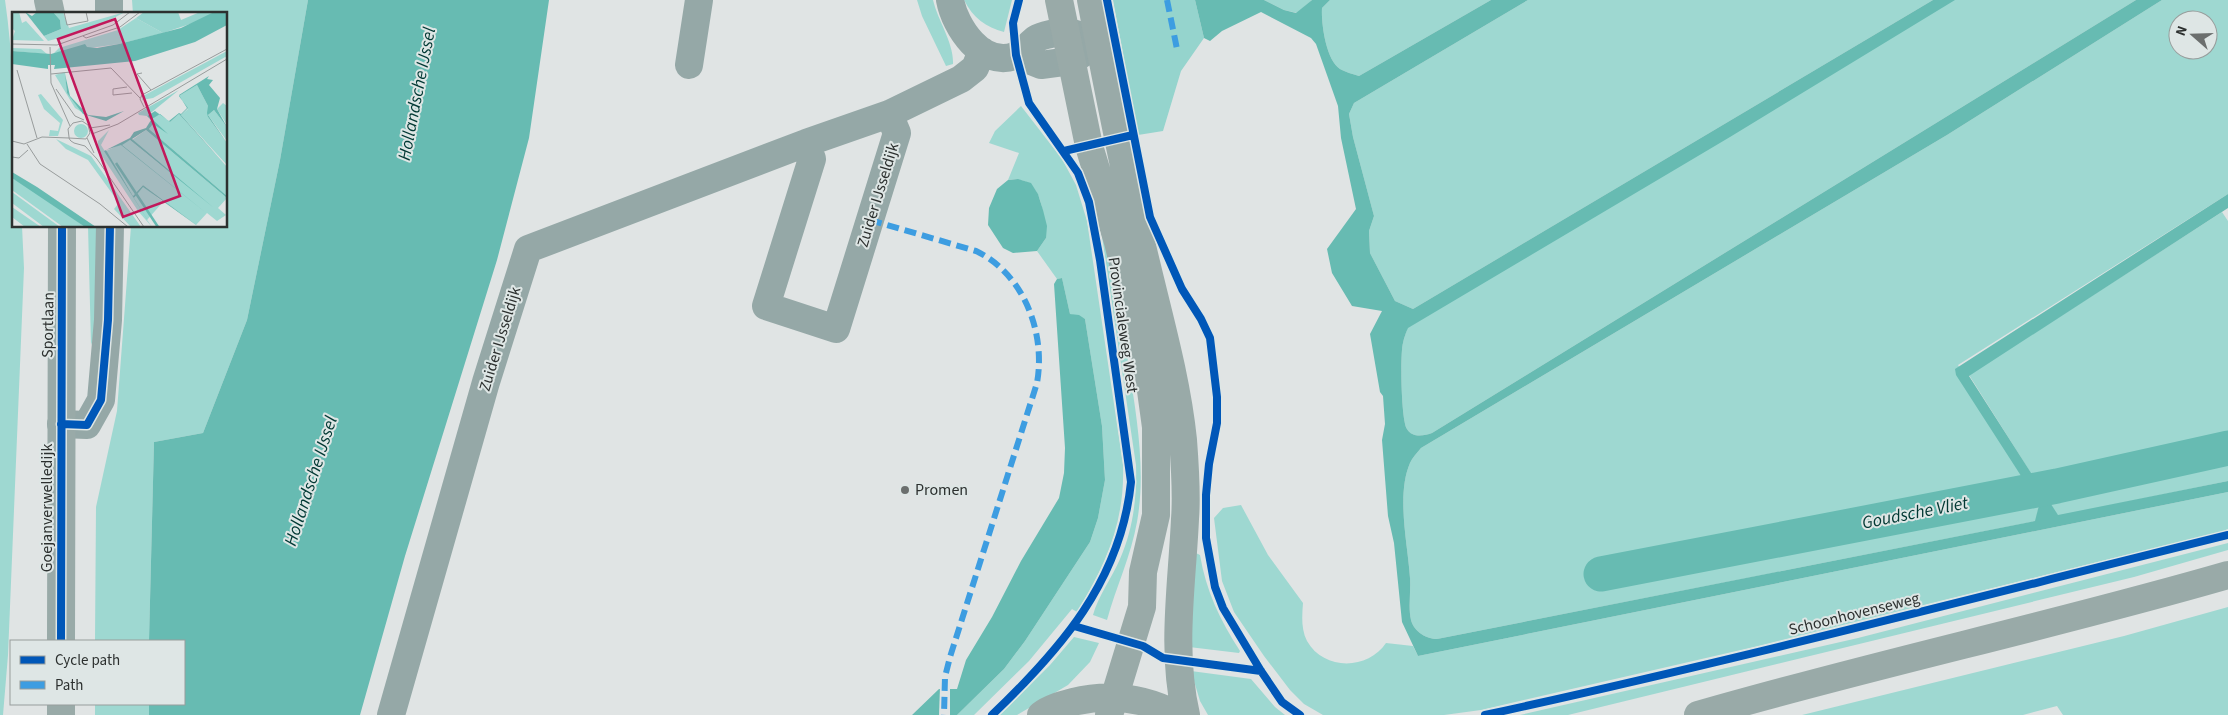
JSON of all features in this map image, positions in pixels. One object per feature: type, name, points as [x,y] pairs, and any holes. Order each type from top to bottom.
[{"type":"main road","name":"Provincialeweg West","points":[[1059,0],[1089,146],[1118,242],[1149,376],[1156,427],[1156,515],[1143,572],[1125,603],[1106,665],[1106,703]]},
{"type":"main road","name":"Provincialeweg West","points":[[1091,0],[1118,138],[1175,391],[1183,439],[1185,518],[1178,613],[1178,660],[1180,689],[1186,715]]},
{"type":"main road","name":"Sportlaan","points":[[61,424],[62,228]]},
{"type":"main road","name":"Goejanverwelledijk","points":[[61,424],[61,640]]},
{"type":"main road","points":[[1698,715],[1810,683],[2136,602],[2228,575]]},
{"type":"main road","points":[[1041,715],[1064,705],[1106,703],[1131,698],[1150,703],[1177,715]]},
{"type":"street","points":[[689,65],[699,0]]},
{"type":"street","points":[[950,0],[951,8],[968,40],[995,56],[1016,55],[1040,65],[1071,61],[1099,42]]},
{"type":"street","points":[[1016,55],[1038,37],[1066,32],[1099,42]]},
{"type":"street","name":"Zuider IJsseldijk","points":[[391,715],[486,382],[528,250],[890,114],[961,79],[975,68],[982,50]]},
{"type":"street","name":"Zuider IJsseldijk","points":[[806,144],[812,159],[766,306],[836,329],[897,133],[890,114]]},
{"type":"street","name":"Goejanverwelledijk","points":[[61,424],[87,425],[101,400],[108,320],[110,228]]},
{"type":"shaded area","points":[[0,0],[5,0],[12,75],[12,228],[22,228],[24,268],[8,655],[3,715],[0,715]]},
{"type":"shaded area","points":[[132,0],[308,0],[280,160],[247,320],[203,433],[154,442],[149,640],[95,640],[96,507],[117,411],[131,228],[228,228],[228,12],[133,12]]},
{"type":"shaded area","points":[[917,0],[933,0],[951,48],[953,64],[946,66],[922,16]]},
{"type":"shaded area","points":[[964,0],[1012,0],[1004,32],[991,27],[976,17]]},
{"type":"shaded area","points":[[1113,0],[1195,0],[1204,38],[1181,71],[1163,131],[1138,135]]},
{"type":"shaded area","points":[[1264,0],[1312,0],[1297,13],[1284,10]]},
{"type":"shaded area","points":[[1330,0],[1491,0],[1359,76],[1340,69],[1331,58],[1322,23],[1322,8]]},
{"type":"shaded area","points":[[1528,0],[1933,0],[1413,309],[1395,301],[1370,253],[1369,231],[1374,216],[1353,137],[1349,114],[1354,103]]},
{"type":"shaded area","points":[[1949,0],[2136,0],[1432,433],[1418,436],[1409,432],[1403,413],[1402,387],[1402,349],[1407,328]]},
{"type":"shaded area","points":[[2162,0],[2228,0],[2228,194],[1958,365],[2039,505],[2036,521],[1437,639],[1429,638],[1418,631],[1410,615],[1410,578],[1403,505],[1406,476],[1411,461],[1421,448],[1947,135]]},
{"type":"shaded area","points":[[1021,106],[1062,159],[1076,185],[1087,221],[1123,465],[1123,486],[1121,505],[1112,542],[1097,577],[1077,612],[1072,609],[1029,661],[974,715],[957,715],[1004,669],[1025,641],[1090,542],[1098,518],[1105,480],[1102,426],[1085,319],[1070,314],[1062,278],[1057,279],[1037,251],[1046,238],[1042,207],[1035,189],[1028,183],[1020,180],[1008,180],[1019,153],[989,143],[995,131]]},
{"type":"shaded area","points":[[2222,212],[2228,221],[2228,481],[2058,516],[1969,375]]},
{"type":"shaded area","points":[[1100,223],[1110,244],[1135,406],[1141,464],[1140,503],[1137,522],[1107,620],[1093,615],[1098,601],[1120,559],[1128,536],[1135,501],[1136,465]]},
{"type":"shaded area","points":[[88,228],[99,228],[94,336],[91,345]]},
{"type":"shaded area","points":[[2228,492],[2228,529],[2223,531],[1758,646],[1481,710],[1444,715],[1323,715],[1304,704],[1290,690],[1264,656],[1234,612],[1222,581],[1214,518],[1223,508],[1241,505],[1268,555],[1303,603],[1302,618],[1307,641],[1324,658],[1346,663],[1358,662],[1368,658],[1378,652],[1386,643],[1413,646],[1418,656]]},
{"type":"shaded area","points":[[2228,543],[2228,550],[2134,577],[1568,715],[1520,715],[1858,638]]},
{"type":"shaded area","points":[[1194,552],[1200,555],[1210,593],[1226,628],[1240,651],[1239,653],[1189,647]]},
{"type":"shaded area","points":[[2228,607],[2228,715],[2063,715],[2057,706],[2023,715],[1802,715],[2124,636]]},
{"type":"shaded area","points":[[1074,637],[1099,643],[1090,662],[1068,685],[1017,715],[1000,715],[1050,665]]},
{"type":"shaded area","points":[[1191,671],[1251,679],[1275,707],[1285,715],[1208,715],[1200,701]]},
{"type":"shaded area","points":[[95,705],[149,705],[149,715],[95,715]]},
{"type":"water","name":"Hollandsche IJssel","points":[[308,0],[549,0],[529,138],[497,260],[405,556],[360,715],[149,715],[149,705],[185,705],[185,640],[149,640],[154,442],[203,433],[247,320],[280,160]]},
{"type":"water","points":[[1195,0],[1264,0],[1284,10],[1296,13],[1312,0],[1330,0],[1322,8],[1322,23],[1331,58],[1340,69],[1359,76],[1491,0],[1528,0],[1354,103],[1349,114],[1353,137],[1374,216],[1369,231],[1370,253],[1395,301],[1413,309],[1933,0],[1955,0],[1730,137],[1408,328],[1402,349],[1403,413],[1407,429],[1412,434],[1418,436],[1432,433],[2136,0],[2162,0],[1947,135],[1421,448],[1411,461],[1406,476],[1403,505],[1410,578],[1410,615],[1415,628],[1429,638],[1437,639],[2035,521],[2039,505],[1956,375],[1955,369],[2228,194],[2228,208],[1969,376],[2058,515],[2228,481],[2228,492],[1418,656],[1402,622],[1394,543],[1388,516],[1382,440],[1385,424],[1383,396],[1380,392],[1370,334],[1382,311],[1352,306],[1332,273],[1327,249],[1356,209],[1341,138],[1338,106],[1316,44],[1311,38],[1261,12],[1222,31],[1210,41],[1204,38]]},
{"type":"water","points":[[1018,179],[1031,183],[1038,194],[1043,210],[1047,226],[1046,238],[1037,251],[1013,253],[1003,248],[988,225],[989,208],[997,189],[1008,180]]},
{"type":"water","points":[[1062,278],[1070,314],[1079,315],[1085,319],[1102,426],[1105,480],[1098,518],[1090,542],[1025,641],[1004,669],[957,715],[912,715],[939,689],[957,689],[966,660],[992,617],[1021,561],[1059,498],[1064,473],[1065,448],[1054,284],[1057,279]]},
{"type":"pier","points":[[940,687],[950,687],[950,715],[939,715]]},
{"type":"waterway","name":"Goudsche Vliet","points":[[1601,574],[2057,486],[2228,448]]},
{"type":"marked path","points":[[1167,0],[1177,49]]},
{"type":"marked path","points":[[870,220],[976,251],[993,261],[1007,274],[1019,290],[1028,307],[1038,345],[1037,383],[950,657],[945,677],[944,715]]},
{"type":"cycle path","points":[[992,715],[1041,665],[1063,639],[1101,582],[1115,551],[1125,518],[1131,482],[1100,260],[1089,202],[1078,173],[1029,103],[1016,55],[1013,23],[1019,0]]},
{"type":"cycle path","points":[[1107,0],[1150,217],[1182,289],[1201,319],[1210,338],[1217,397],[1217,423],[1209,464],[1206,495],[1206,538],[1215,587],[1223,608],[1261,671],[1282,702],[1300,715]]},
{"type":"cycle path","points":[[1064,151],[1133,135]]},
{"type":"cycle path","points":[[61,640],[62,228]]},
{"type":"cycle path","points":[[61,424],[87,425],[101,400],[108,320],[110,228]]},
{"type":"cycle path","name":"Schoonhovenseweg","points":[[1485,715],[1764,650],[2228,535]]},
{"type":"cycle path","points":[[1074,626],[1143,646],[1163,658],[1261,671]]},
{"type":"place","name":"Promen","points":[[905,490]]}]
